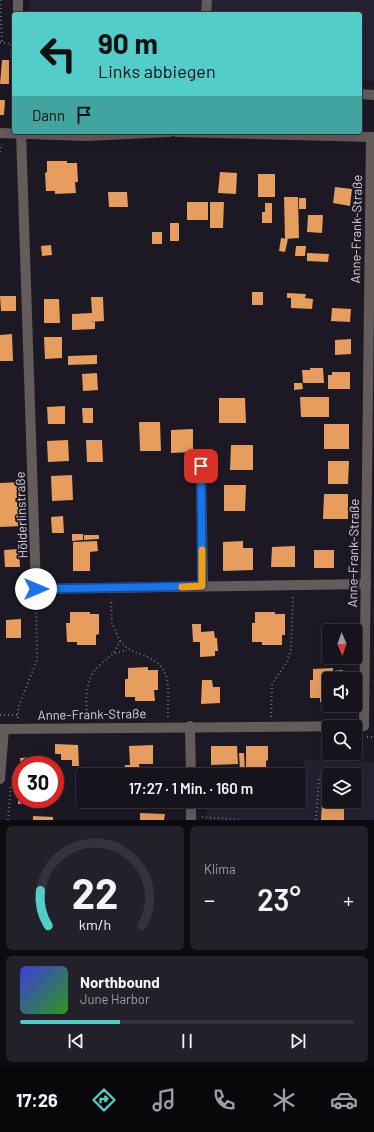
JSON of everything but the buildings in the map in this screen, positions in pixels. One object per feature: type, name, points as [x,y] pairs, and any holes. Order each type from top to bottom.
[{"type":"street","points":[[18,0],[18,12]]},
{"type":"street","points":[[206,12],[207,0]]},
{"type":"street","points":[[362,94],[374,95]]},
{"type":"street","points":[[0,133],[12,133]]},
{"type":"street","name":"Hölderlinstraße","points":[[22,134],[36,589]]},
{"type":"street","points":[[43,134],[86,136],[128,134]]},
{"type":"street","points":[[254,134],[372,137]]},
{"type":"street","name":"Anne-Frank-Straße","points":[[2,729],[168,726],[364,726],[372,137]]},
{"type":"street","points":[[201,466],[202,586]]},
{"type":"street","points":[[36,589],[366,584]]},
{"type":"street","points":[[190,726],[191,768]]},
{"type":"street","points":[[0,779],[2,729]]},
{"type":"path","points":[[0,0],[1,42],[11,44],[12,84]]},
{"type":"path","points":[[0,152],[2,148]]},
{"type":"path","points":[[271,726],[272,684],[287,662],[291,650],[294,585]]},
{"type":"path","points":[[18,728],[18,708],[37,660],[36,589]]},
{"type":"path","points":[[111,589],[112,623],[120,641],[127,650],[157,662],[164,668],[167,676],[168,726]]},
{"type":"path","points":[[115,653],[120,641]]},
{"type":"path","points":[[87,728],[86,693],[90,679],[98,666],[115,653],[127,650]]},
{"type":"path","points":[[0,715],[18,715]]},
{"type":"path","points":[[316,820],[319,778],[322,777]]},
{"type":"path","points":[[191,818],[241,820]]},
{"type":"shaded area","points":[[29,0],[374,0],[374,81],[362,80],[362,12],[30,12]]},
{"type":"shaded area","points":[[304,760],[374,762],[374,820],[206,820],[207,808],[306,808],[306,768],[303,768]]},
{"type":"slow traffic","points":[[182,587],[202,586],[202,550]]},
{"type":"route","points":[[36,589],[111,589],[202,586],[201,466]]}]
